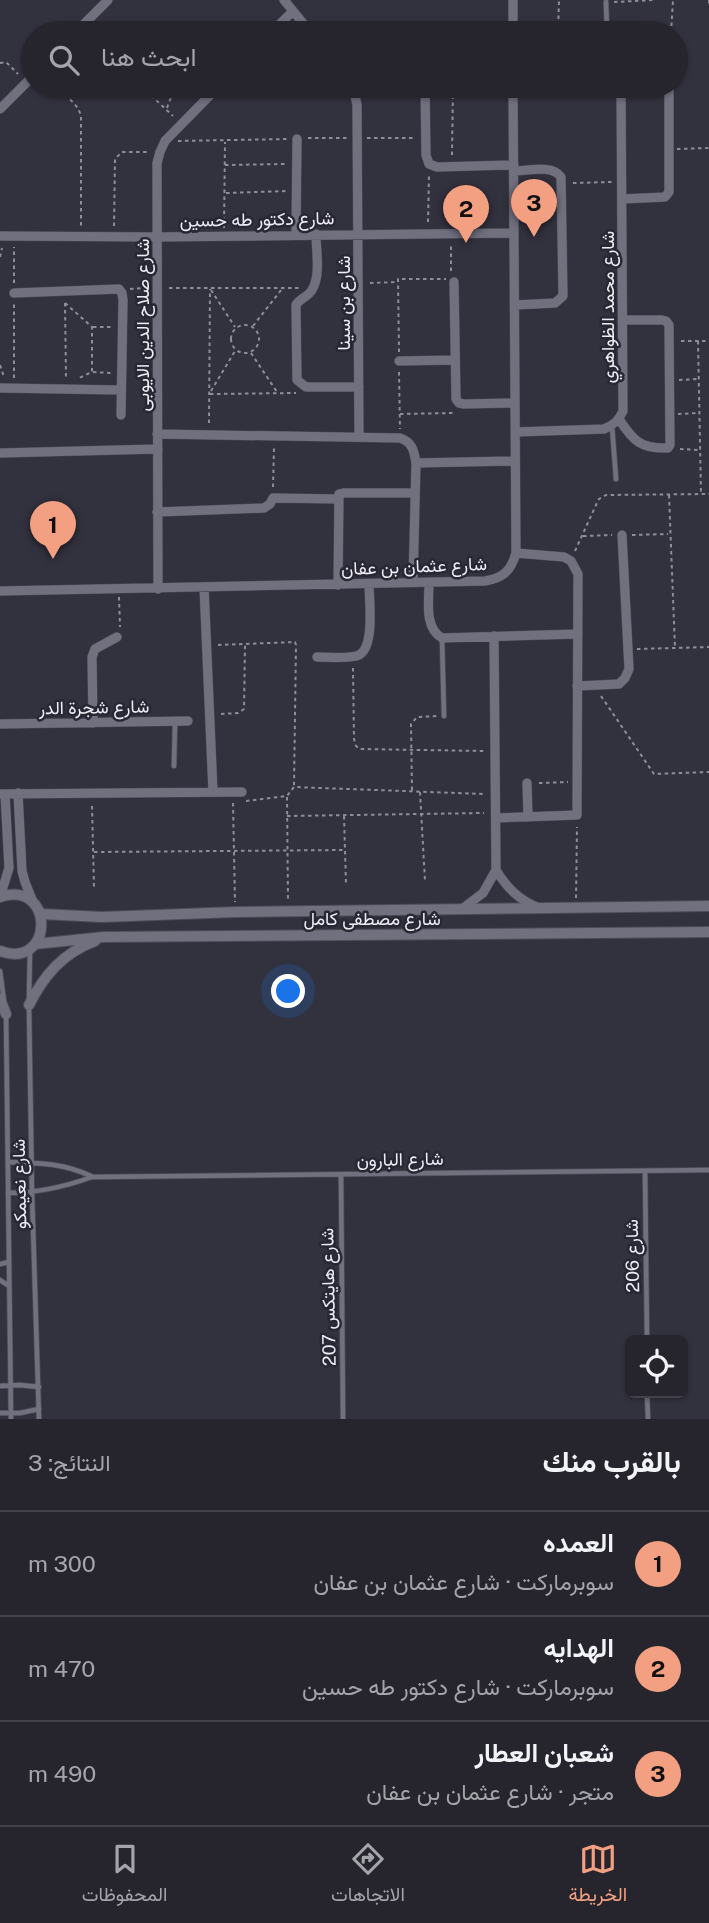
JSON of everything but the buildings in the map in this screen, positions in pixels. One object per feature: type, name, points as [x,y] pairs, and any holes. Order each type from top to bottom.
[{"type":"street","points":[[87,21],[108,0]]},
{"type":"street","points":[[284,0],[301,21]]},
{"type":"street","points":[[513,0],[513,21]]},
{"type":"street","points":[[283,21],[293,11]]},
{"type":"street","points":[[0,109],[21,88]]},
{"type":"street","points":[[160,152],[165,141],[207,98]]},
{"type":"street","name":"شارع بن سينا","points":[[356,98],[359,437]]},
{"type":"street","points":[[425,98],[426,155],[429,164],[437,167],[551,169],[557,171],[561,177],[562,299],[555,303],[515,305]]},
{"type":"street","points":[[496,815],[577,815],[578,574],[571,561],[564,557],[516,553],[513,98]]},
{"type":"street","name":"شارع محمد الظواهري","points":[[616,422],[623,411],[621,98]]},
{"type":"street","points":[[622,199],[665,198],[669,192],[669,98]]},
{"type":"street","points":[[296,234],[297,139]]},
{"type":"street","name":"شارع صلاح الدين الايوبى","points":[[158,589],[157,237],[160,152]]},
{"type":"street","name":"شارع دكتور طه حسين","points":[[0,236],[514,233]]},
{"type":"street","points":[[316,234],[316,280],[309,294],[296,305],[297,380],[306,387],[359,387]]},
{"type":"street","points":[[454,282],[456,399],[464,404],[515,403]]},
{"type":"street","points":[[14,293],[119,289],[123,300],[121,415]]},
{"type":"street","points":[[515,432],[595,430],[604,429],[616,422],[642,445],[668,448],[671,440],[669,325],[666,321],[623,320]]},
{"type":"street","points":[[399,361],[454,360]]},
{"type":"street","points":[[7,388],[121,390]]},
{"type":"street","points":[[158,435],[408,440],[416,463],[413,582]]},
{"type":"street","points":[[0,453],[158,449]]},
{"type":"street","points":[[416,463],[515,461]]},
{"type":"street","points":[[338,584],[338,499],[341,493],[415,493]]},
{"type":"street","points":[[158,512],[264,509],[270,505],[273,498],[338,499]]},
{"type":"street","points":[[577,686],[619,684],[629,668],[622,535]]},
{"type":"street","name":"شارع عثمان بن عفان","points":[[0,591],[429,583],[496,579],[506,574],[516,553]]},
{"type":"street","points":[[429,583],[431,628],[435,635],[442,638],[578,635]]},
{"type":"street","points":[[317,657],[359,656],[364,652],[370,642],[369,584]]},
{"type":"street","points":[[204,587],[213,792]]},
{"type":"street","points":[[460,910],[483,893],[496,870],[494,636]]},
{"type":"street","points":[[93,723],[92,657],[95,649],[117,637]]},
{"type":"street","name":"شارع شجرة الدر","points":[[0,724],[188,722]]},
{"type":"street","points":[[527,783],[528,817]]},
{"type":"street","points":[[34,904],[29,899],[15,895],[0,897],[9,868],[3,794],[242,792]]},
{"type":"street","points":[[18,793],[22,870],[29,894],[41,914],[42,927],[32,946]]},
{"type":"street","points":[[496,870],[519,898],[540,909]]},
{"type":"street","name":"شارع مصطفى كامل","points":[[41,914],[86,917],[236,912],[709,906]]},
{"type":"street","points":[[86,917],[77,928],[86,938]]},
{"type":"street","name":"شارع مصطفى كامل","points":[[0,951],[17,954],[32,946],[104,937],[709,932]]},
{"type":"street","points":[[29,1005],[38,986],[51,970],[75,950],[104,937]]},
{"type":"street","points":[[0,999],[6,1014]]},
{"type":"lane","points":[[606,2],[607,21]]},
{"type":"lane","points":[[616,422],[616,479]]},
{"type":"lane","points":[[442,638],[444,716]]},
{"type":"lane","points":[[174,766],[175,721]]},
{"type":"lane","name":"شارع نعيمكو","points":[[32,946],[29,1005],[39,1419]]},
{"type":"lane","name":"شارع نعيمكو","points":[[0,971],[6,1014],[11,1416]]},
{"type":"lane","name":"شارع البارون","points":[[8,1163],[51,1163],[92,1177]]},
{"type":"lane","name":"شارع البارون","points":[[8,1193],[32,1193],[92,1177],[709,1170]]},
{"type":"lane","name":"شارع 206","points":[[645,1171],[647,1335]]},
{"type":"lane","name":"شارع هايتكس 207","points":[[341,1174],[343,1419]]},
{"type":"lane","points":[[0,1264],[9,1262]]},
{"type":"lane","points":[[0,1280],[9,1286]]},
{"type":"lane","points":[[0,1386],[39,1387]]},
{"type":"lane","points":[[648,1398],[648,1419]]},
{"type":"lane","points":[[0,1413],[11,1416],[39,1409]]},
{"type":"path","points":[[558,21],[559,0]]},
{"type":"path","points":[[606,2],[655,0]]},
{"type":"path","points":[[672,21],[673,0]]},
{"type":"path","points":[[709,0],[709,6]]},
{"type":"path","points":[[0,63],[6,62],[21,73]]},
{"type":"path","points":[[67,98],[80,110],[81,116],[80,235]]},
{"type":"path","points":[[154,98],[181,124]]},
{"type":"path","points":[[167,110],[171,98]]},
{"type":"path","points":[[452,167],[453,98]]},
{"type":"path","points":[[224,236],[225,140]]},
{"type":"path","points":[[669,149],[709,148]]},
{"type":"path","points":[[114,236],[115,159],[122,152],[160,152]]},
{"type":"path","points":[[225,164],[297,164]]},
{"type":"path","points":[[428,233],[429,164]]},
{"type":"path","points":[[561,183],[622,181]]},
{"type":"path","points":[[225,193],[296,191]]},
{"type":"path","points":[[358,284],[398,282],[398,279],[451,279],[452,233]]},
{"type":"path","points":[[7,388],[14,293],[14,236]]},
{"type":"path","points":[[398,282],[400,438]]},
{"type":"path","points":[[210,288],[236,327]]},
{"type":"path","points":[[209,435],[210,288]]},
{"type":"path","points":[[253,327],[283,288]]},
{"type":"path","points":[[119,289],[313,288]]},
{"type":"path","points":[[121,373],[92,372],[66,387],[65,303],[92,327],[122,327]]},
{"type":"path","points":[[244,324],[253,327],[257,330],[258,345],[250,352],[240,353],[230,339],[236,327],[244,324]]},
{"type":"path","points":[[92,327],[92,372]]},
{"type":"path","points":[[669,341],[709,341]]},
{"type":"path","points":[[698,341],[701,494]]},
{"type":"path","points":[[209,394],[236,350]]},
{"type":"path","points":[[250,352],[278,393]]},
{"type":"path","points":[[0,365],[7,388]]},
{"type":"path","points":[[670,380],[699,379]]},
{"type":"path","points":[[209,394],[298,393],[306,387]]},
{"type":"path","points":[[399,414],[449,414],[460,410],[464,404]]},
{"type":"path","points":[[670,414],[700,413]]},
{"type":"path","points":[[273,498],[275,436]]},
{"type":"path","points":[[668,448],[700,450]]},
{"type":"path","points":[[669,494],[675,648]]},
{"type":"path","points":[[571,561],[599,499],[606,495],[709,494]]},
{"type":"path","points":[[117,637],[120,627],[119,589]]},
{"type":"path","points":[[206,646],[291,641],[296,645],[294,787],[286,796],[247,801]]},
{"type":"path","points":[[210,715],[238,713],[244,709],[245,644]]},
{"type":"path","points":[[628,649],[709,647]]},
{"type":"path","points":[[352,656],[354,738],[360,749],[495,751]]},
{"type":"path","points":[[594,685],[654,774],[709,772]]},
{"type":"path","points":[[412,791],[413,719],[444,716]]},
{"type":"path","points":[[294,787],[496,794]]},
{"type":"path","points":[[420,791],[425,881]]},
{"type":"path","points":[[286,796],[288,912]]},
{"type":"path","points":[[233,803],[236,912]]},
{"type":"path","points":[[92,806],[94,887]]},
{"type":"path","points":[[344,815],[346,884]]},
{"type":"path","points":[[287,816],[496,815]]},
{"type":"path","points":[[576,908],[577,815]]},
{"type":"path","points":[[93,852],[345,850]]},
{"type":"place","name":"شعبان العطار","points":[[534,237]]},
{"type":"place","name":"الهدايه","points":[[466,243]]},
{"type":"place","name":"العمده","points":[[53,559]]}]
